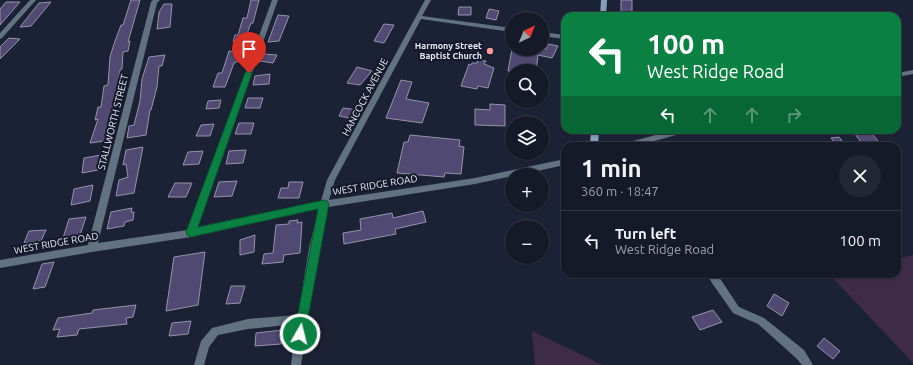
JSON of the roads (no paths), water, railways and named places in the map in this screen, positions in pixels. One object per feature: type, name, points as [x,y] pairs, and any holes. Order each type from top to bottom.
[{"type":"street","points":[[0,37],[33,0]]},
{"type":"street","points":[[191,232],[275,0]]},
{"type":"street","name":"HANCOCK AVENUE","points":[[296,365],[302,319],[324,204],[331,180],[428,0]]},
{"type":"street","points":[[604,0],[604,12]]},
{"type":"street","name":"STALLWORTH STREET","points":[[92,248],[155,1]]},
{"type":"street","points":[[419,17],[505,29]]},
{"type":"street","points":[[549,35],[561,36]]},
{"type":"street","points":[[901,74],[913,72]]},
{"type":"street","points":[[654,142],[674,134]]},
{"type":"street","name":"WEST RIDGE ROAD","points":[[0,264],[191,232],[324,204],[475,182],[561,163]]},
{"type":"street","points":[[714,278],[736,310],[761,321],[800,354],[808,365]]},
{"type":"street","points":[[199,365],[205,345],[215,331],[248,324],[302,319]]},
{"type":"place","name":"Harmony Street Baptist Church","points":[[490,51]]}]
